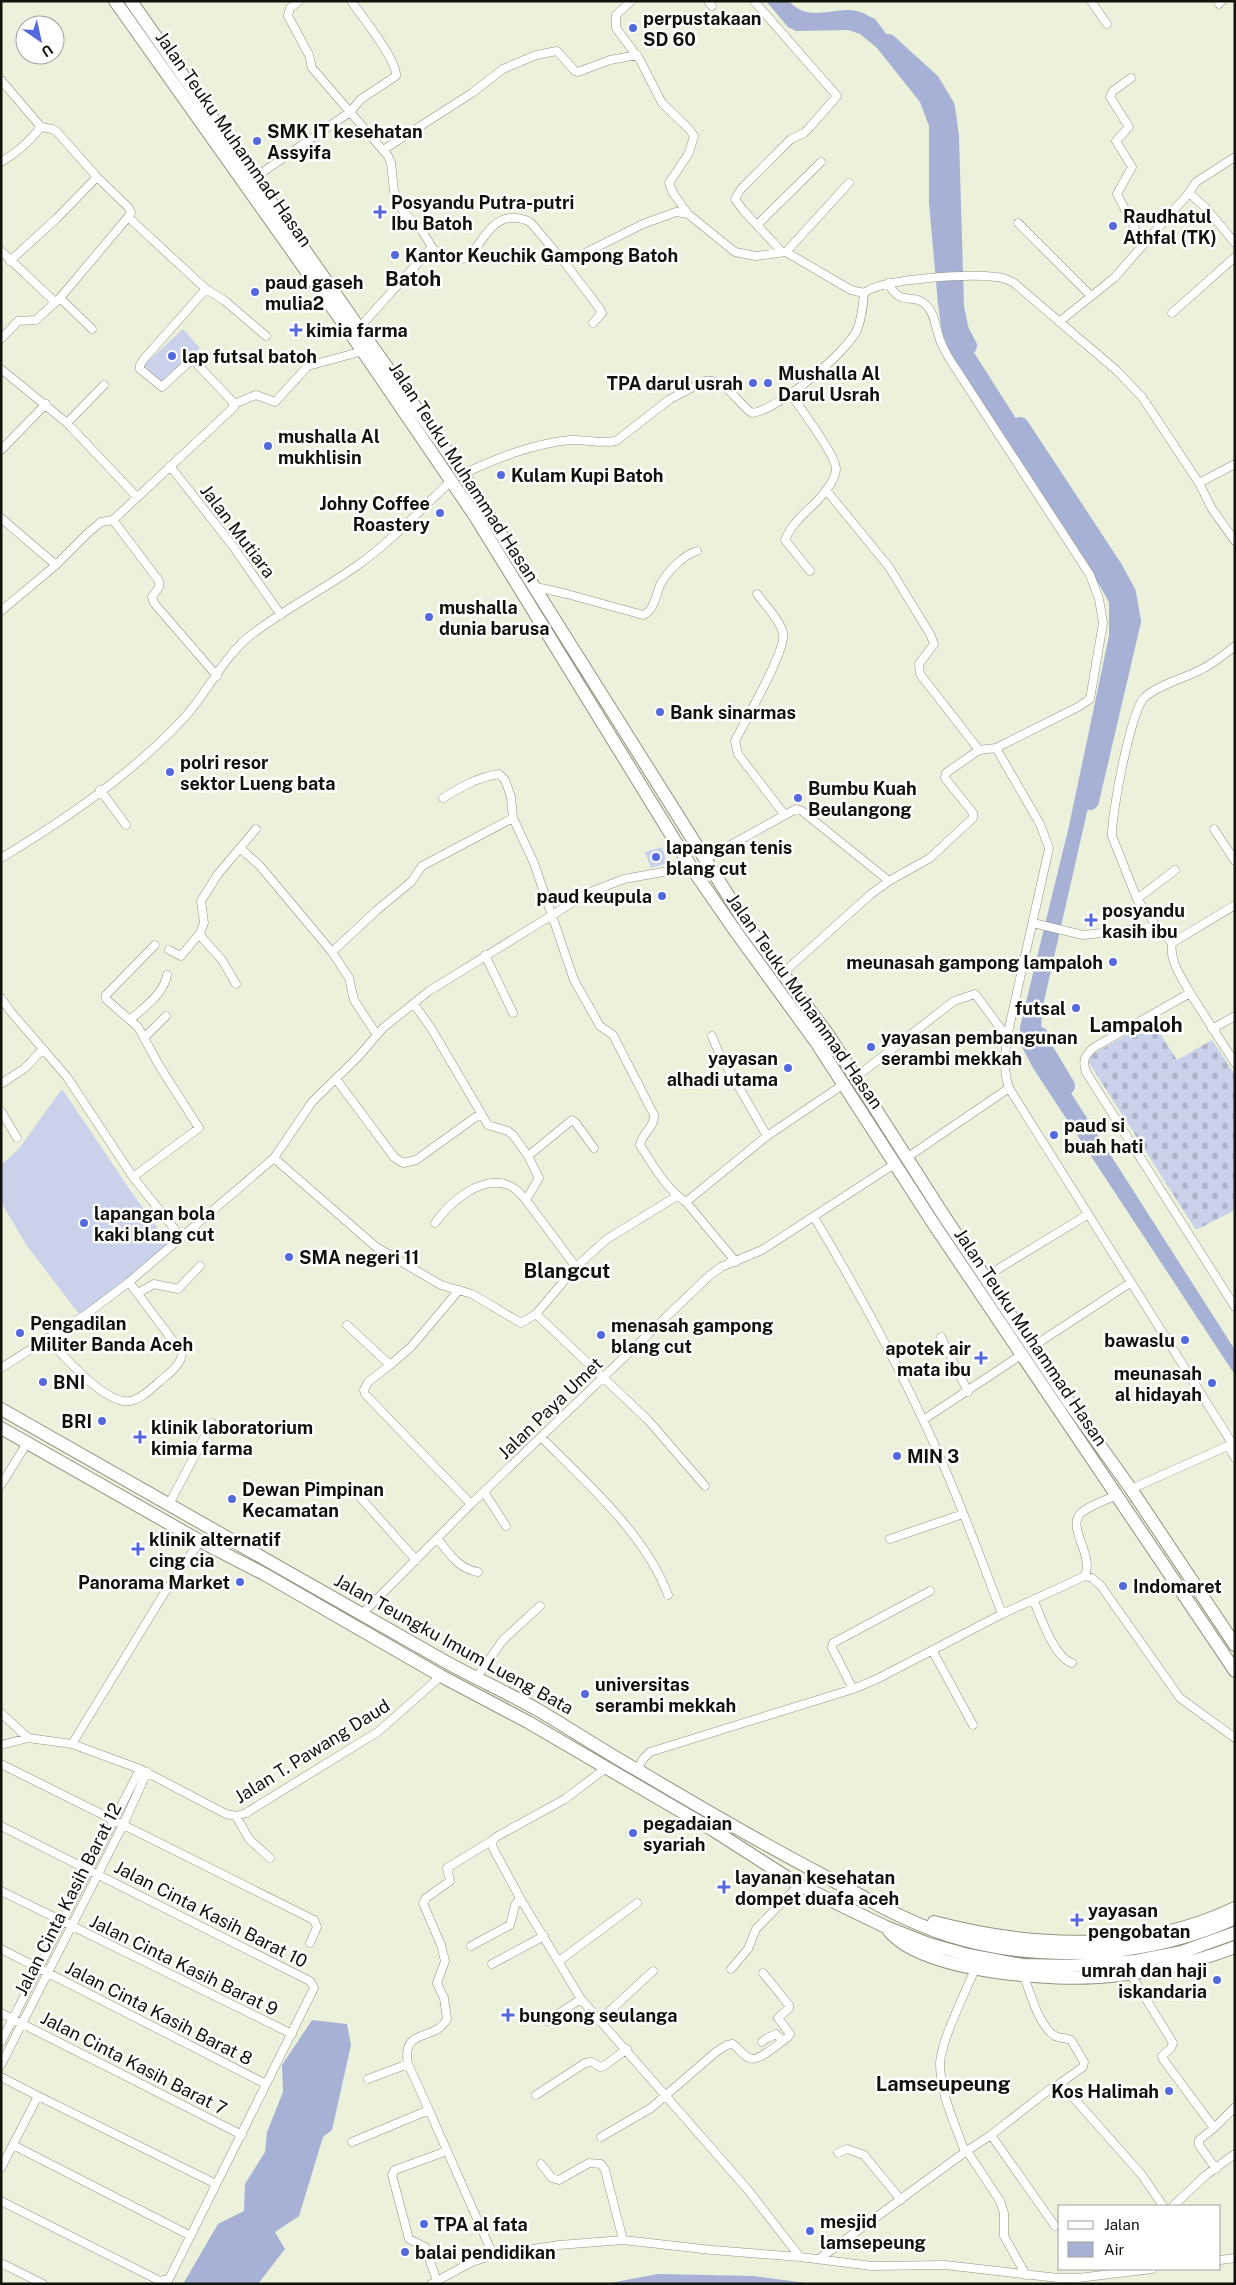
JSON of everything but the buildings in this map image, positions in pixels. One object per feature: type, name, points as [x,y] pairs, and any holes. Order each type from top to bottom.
[{"type":"highway","name":"Jalan Teuku Muhammad Hasan","points":[[115,1],[363,351],[451,481],[691,867],[816,1042],[933,1223],[1235,1671]]},
{"type":"highway","name":"Jalan Teuku Muhammad Hasan","points":[[131,1],[358,328],[463,474],[536,587],[746,924],[829,1036],[944,1216],[1131,1489],[1235,1645]]},
{"type":"highway","points":[[933,1223],[944,1216]]},
{"type":"highway","name":"Jalan Teungku Imum Lueng Bata","points":[[1,1409],[476,1678],[538,1710],[782,1854],[890,1910],[936,1930],[960,1939],[1014,1950],[1039,1954],[1067,1953],[1127,1948],[1178,1939],[1206,1931],[1235,1918]]},
{"type":"highway","name":"Jalan Teungku Imum Lueng Bata","points":[[1,1428],[200,1541],[272,1578],[441,1676],[528,1722],[713,1830],[799,1885],[886,1927],[929,1944],[968,1955],[1022,1965],[1069,1966],[1136,1961],[1182,1952],[1235,1933]]},
{"type":"highway","points":[[528,1722],[538,1710]]},
{"type":"highway","name":"Jalan Teungku Imum Lueng Bata","points":[[890,1910],[976,1932],[1027,1940],[1070,1942],[1130,1939],[1202,1922],[1235,1908]]},
{"type":"highway","name":"Jalan Teungku Imum Lueng Bata","points":[[886,1927],[905,1945],[924,1954],[976,1969],[1024,1976],[1109,1977],[1183,1965],[1235,1947]]},
{"type":"street","points":[[299,1],[288,11],[290,22],[309,54],[312,68],[383,150],[391,163],[392,182],[403,211],[422,231],[431,244],[432,249]]},
{"type":"street","points":[[254,178],[350,112],[361,99],[394,79],[397,73],[378,39],[351,1]]},
{"type":"street","points":[[631,1],[616,15],[616,28],[637,55],[662,103],[694,136],[688,153],[669,182],[673,193],[688,214],[734,252],[756,256],[784,252],[849,183]]},
{"type":"street","points":[[754,1],[837,96],[804,134],[791,139],[736,196],[736,202],[784,252],[852,290],[864,293]]},
{"type":"street","points":[[1091,1],[1107,24]]},
{"type":"street","points":[[383,150],[472,93],[503,70],[536,55],[557,51],[578,72],[620,57],[637,55]]},
{"type":"street","points":[[1131,78],[1113,91],[1110,97],[1129,127],[1116,141],[1132,167],[1117,194],[1143,244]]},
{"type":"street","points":[[1,80],[41,128],[57,132],[97,177],[129,208],[131,213],[58,300],[36,320],[18,321],[1,339]]},
{"type":"street","points":[[1,162],[14,155],[41,128]]},
{"type":"street","points":[[1059,322],[1114,278],[1189,193],[1196,182],[1235,157]]},
{"type":"street","points":[[757,225],[821,162]]},
{"type":"street","points":[[10,261],[57,218],[97,177]]},
{"type":"street","points":[[1189,193],[1206,208],[1235,243]]},
{"type":"street","points":[[565,263],[652,221],[676,212],[688,214]]},
{"type":"street","points":[[128,217],[206,289],[266,336]]},
{"type":"street","points":[[432,249],[458,259],[463,258],[470,253],[496,222],[508,218],[531,222],[600,309],[602,313],[593,323]]},
{"type":"street","points":[[1018,223],[1091,296]]},
{"type":"street","points":[[358,328],[432,249]]},
{"type":"street","points":[[1,251],[10,261],[92,329]]},
{"type":"street","points":[[1172,314],[1235,257]]},
{"type":"street","points":[[463,474],[528,449],[569,440],[616,441],[670,399],[694,385],[711,380],[723,385],[752,413],[764,410],[790,393],[840,354],[850,342],[862,318],[864,293],[870,288],[888,283],[928,279],[973,276],[998,277],[1014,283],[1116,370],[1142,397],[1199,483],[1212,509],[1235,541]]},
{"type":"street","points":[[783,974],[849,913],[889,881],[930,858],[973,818],[972,813],[945,778],[946,773],[979,750],[996,748],[1078,707],[1090,699],[1103,628],[1099,599],[1090,575],[958,372],[942,345],[930,308],[925,303],[900,298],[892,291],[888,283]]},
{"type":"street","points":[[206,289],[144,360],[140,365],[140,369],[162,387],[189,362],[194,361],[234,404]]},
{"type":"street","points":[[1,611],[56,565],[101,522],[113,520],[232,409],[234,404],[256,395],[275,402],[308,366],[363,351]]},
{"type":"street","points":[[1,369],[68,423],[137,497]]},
{"type":"street","points":[[68,423],[104,385]]},
{"type":"street","points":[[790,393],[835,462],[836,473],[826,490],[799,519],[785,540],[810,571]]},
{"type":"street","points":[[1,450],[46,404]]},
{"type":"street","points":[[1199,483],[1235,464]]},
{"type":"street","name":"Jalan Mutiara","points":[[170,466],[232,545],[281,615]]},
{"type":"street","points":[[1,858],[42,833],[100,790],[167,735],[197,702],[233,652],[242,643],[281,615],[356,567],[375,552],[451,481]]},
{"type":"street","points":[[826,490],[889,567],[930,634],[934,644],[919,664],[920,674],[979,750]]},
{"type":"street","points":[[1,518],[56,565]]},
{"type":"street","points":[[113,520],[160,581],[159,587],[152,596],[154,604],[217,676]]},
{"type":"street","points":[[536,587],[643,615],[650,611],[662,582],[684,557],[697,551]]},
{"type":"street","points":[[757,594],[781,628],[783,639],[761,692],[735,741],[738,754],[784,814]]},
{"type":"street","points":[[1235,646],[1203,669],[1148,694],[1140,702],[1134,717],[1112,828],[1115,846],[1137,899],[1157,927],[1172,943],[1172,954],[1176,968],[1212,1029],[1235,1063]]},
{"type":"street","points":[[996,748],[1040,824],[1049,848],[1035,923],[1007,1037],[1004,1063],[1009,1088],[1231,1446],[1235,1458]]},
{"type":"street","points":[[443,798],[469,783],[499,774],[505,780],[511,797],[513,818],[534,863],[574,980],[600,1026],[612,1035],[654,1115],[653,1124],[643,1136],[640,1145],[677,1196],[686,1202],[736,1262]]},
{"type":"street","points":[[100,790],[126,826]]},
{"type":"street","points":[[705,859],[757,832],[792,810],[802,811],[889,881]]},
{"type":"street","points":[[332,952],[377,910],[411,882],[422,866],[513,818]]},
{"type":"street","points":[[169,950],[181,956],[200,933],[204,923],[202,898],[218,874],[256,829]]},
{"type":"street","points":[[1214,829],[1235,861]]},
{"type":"street","points":[[240,848],[260,866],[332,952],[349,978],[354,1000],[377,1035]]},
{"type":"street","points":[[1,1368],[88,1313],[129,1282],[274,1158],[302,1114],[391,1021],[429,991],[588,893],[613,882],[691,867]]},
{"type":"street","points":[[1137,899],[1175,870]]},
{"type":"street","points":[[1172,943],[1235,905]]},
{"type":"street","points":[[1035,923],[1074,933],[1087,934],[1157,927]]},
{"type":"street","points":[[200,933],[222,960],[236,984]]},
{"type":"street","points":[[133,1177],[199,1128],[138,1027],[106,999],[106,995],[155,945]]},
{"type":"street","points":[[486,955],[513,1013]]},
{"type":"street","points":[[130,1020],[149,1003],[165,984],[167,975]]},
{"type":"street","points":[[1190,993],[1093,1048],[1083,1063],[1086,1072],[1235,1307]]},
{"type":"street","points":[[856,1077],[954,1001],[970,994],[975,994],[1007,1037]]},
{"type":"street","points":[[1,998],[66,1077],[133,1177],[181,1237]]},
{"type":"street","points":[[414,1004],[431,1028],[488,1125],[508,1131],[528,1156],[539,1178],[526,1200]]},
{"type":"street","points":[[144,1038],[166,1016]]},
{"type":"street","points":[[1212,1029],[1235,1016]]},
{"type":"street","points":[[712,1036],[718,1051],[766,1136]]},
{"type":"street","points":[[1,1084],[25,1068],[43,1049]]},
{"type":"street","points":[[336,1079],[394,1157],[403,1163],[416,1160],[480,1114]]},
{"type":"street","points":[[686,1202],[766,1136],[844,1084]]},
{"type":"street","points":[[908,1157],[1009,1088]]},
{"type":"street","points":[[1,1111],[17,1138]]},
{"type":"street","points":[[528,1156],[572,1120],[594,1148]]},
{"type":"street","points":[[274,1158],[376,1246],[441,1285],[472,1294],[518,1322],[525,1322],[536,1314],[576,1267],[607,1239],[677,1196]]},
{"type":"street","name":"Jalan Paya Umet","points":[[364,1613],[471,1504],[708,1276],[721,1267],[762,1250],[896,1163]]},
{"type":"street","points":[[435,1223],[468,1191],[493,1183],[509,1185],[526,1200],[576,1267]]},
{"type":"street","points":[[985,1277],[1088,1215]]},
{"type":"street","points":[[814,1218],[853,1282],[923,1420],[963,1514],[1002,1614]]},
{"type":"street","points":[[138,1293],[154,1284],[178,1289],[200,1266]]},
{"type":"street","points":[[47,1338],[92,1383],[119,1400],[132,1401],[139,1398],[172,1370],[179,1362],[182,1353],[129,1282]]},
{"type":"street","points":[[1032,1347],[1130,1283]]},
{"type":"street","points":[[460,1290],[411,1347],[368,1382],[364,1390],[365,1394],[471,1504]]},
{"type":"street","points":[[536,1314],[648,1420],[705,1486]]},
{"type":"street","points":[[347,1325],[390,1365]]},
{"type":"street","points":[[940,1337],[968,1392]]},
{"type":"street","points":[[923,1420],[968,1392],[1021,1355]]},
{"type":"street","points":[[169,1504],[212,1423]]},
{"type":"street","points":[[541,1437],[639,1541],[656,1566],[668,1595]]},
{"type":"street","points":[[1,1485],[27,1443]]},
{"type":"street","points":[[1131,1489],[1231,1446]]},
{"type":"street","points":[[484,1492],[506,1526]]},
{"type":"street","points":[[1085,1576],[1088,1562],[1076,1529],[1077,1517],[1084,1511],[1116,1495]]},
{"type":"street","points":[[359,1496],[416,1560]]},
{"type":"street","points":[[890,1539],[963,1514]]},
{"type":"street","points":[[438,1538],[460,1566],[468,1571],[478,1572]]},
{"type":"street","points":[[72,1744],[165,1592],[200,1541]]},
{"type":"street","points":[[637,1770],[642,1758],[650,1752],[853,1689],[1002,1614],[1034,1601],[1085,1576],[1092,1578],[1102,1586],[1180,1698],[1235,1738]]},
{"type":"street","points":[[853,1689],[832,1648],[833,1644],[930,1591]]},
{"type":"street","points":[[1034,1601],[1050,1637],[1063,1658],[1072,1663]]},
{"type":"street","points":[[476,1678],[503,1640],[540,1606]]},
{"type":"street","points":[[932,1650],[973,1726]]},
{"type":"street","name":"Jalan T. Pawang Daud","points":[[28,1738],[72,1744],[144,1770],[226,1814],[236,1816],[246,1813],[379,1731],[441,1676]]},
{"type":"street","points":[[1,1713],[28,1738]]},
{"type":"street","points":[[1,1745],[28,1738]]},
{"type":"street","points":[[1,1764],[314,1920],[317,1927],[310,1943]]},
{"type":"street","points":[[493,2255],[408,2064],[406,2051],[409,2044],[443,2025],[447,2019],[444,1998],[437,1983],[444,1963],[443,1953],[423,1903],[426,1898],[450,1881],[447,1868],[566,1799],[606,1768]]},
{"type":"street","points":[[1,2042],[63,1923],[113,1820],[144,1770]]},
{"type":"street","name":"Jalan Cinta Kasih Barat 12","points":[[1,2065],[123,1825],[144,1770]]},
{"type":"street","points":[[236,1816],[248,1839],[270,1858]]},
{"type":"street","name":"Jalan Cinta Kasih Barat 10","points":[[1,1826],[310,1981],[314,1990],[292,2034]]},
{"type":"street","points":[[493,1840],[493,1848],[520,1898],[581,1999],[599,2021],[627,2049],[748,2190],[800,2257]]},
{"type":"street","points":[[731,1970],[748,1949],[756,1929],[799,1885]]},
{"type":"street","name":"Jalan Cinta Kasih Barat 9","points":[[1,1891],[292,2034]]},
{"type":"street","points":[[471,1946],[510,1925],[515,1905],[520,1898]]},
{"type":"street","points":[[558,1961],[637,1903]]},
{"type":"street","points":[[492,1964],[544,1936]]},
{"type":"street","name":"Jalan Cinta Kasih Barat 8","points":[[1,1949],[266,2084]]},
{"type":"street","points":[[976,1969],[943,2046],[940,2064],[947,2102],[966,2151],[1000,2201],[1004,2213],[1004,2236],[1026,2275]]},
{"type":"street","points":[[599,2021],[653,1972]]},
{"type":"street","points":[[600,2137],[650,2108],[716,2052],[727,2045],[733,2044],[749,2058],[759,2058],[790,2034],[778,2018],[789,2008],[789,2005],[763,1973]]},
{"type":"street","points":[[1130,1973],[1172,2043],[1173,2047],[1162,2058],[1214,2128]]},
{"type":"street","points":[[819,2259],[1083,2067],[1084,2062],[1071,2040],[1055,2036],[1041,2018],[1034,2005],[1024,1976]]},
{"type":"street","points":[[547,2021],[581,1999]]},
{"type":"street","name":"Jalan Cinta Kasih Barat 7","points":[[1,2013],[242,2135]]},
{"type":"street","points":[[1,2201],[160,2281],[165,2281],[172,2277],[216,2184],[292,2034]]},
{"type":"street","points":[[762,2042],[776,2034],[783,2041]]},
{"type":"street","points":[[536,2094],[585,2063],[592,2062],[600,2067],[604,2066],[627,2049]]},
{"type":"street","points":[[368,2079],[408,2064]]},
{"type":"street","points":[[1,2077],[216,2184]]},
{"type":"street","points":[[1059,2084],[1065,2087],[1142,2175],[1162,2205]]},
{"type":"street","points":[[1,2168],[38,2096]]},
{"type":"street","points":[[1216,2169],[1199,2145],[1199,2140],[1235,2107]]},
{"type":"street","points":[[352,2142],[430,2110]]},
{"type":"street","points":[[991,2135],[1055,2226]]},
{"type":"street","points":[[13,2145],[191,2236]]},
{"type":"street","points":[[838,2153],[847,2149],[864,2156],[901,2200]]},
{"type":"street","points":[[446,2151],[395,2170],[392,2174],[409,2239],[425,2247],[434,2282],[472,2262],[493,2255],[559,2245],[623,2240],[872,2266],[945,2266],[1026,2275],[1078,2278],[1144,2270]]},
{"type":"street","points":[[1174,2205],[1206,2176],[1235,2154]]},
{"type":"street","points":[[541,2164],[552,2178],[559,2180],[589,2163],[602,2164],[623,2240]]},
{"type":"street","points":[[1221,2260],[1235,2258]]},
{"type":"street","points":[[1,2262],[43,2284]]},
{"type":"green space","name":"lap futsal batoh","points":[[183,329],[200,348],[160,383],[144,365]]},
{"type":"green space","name":"lapangan tenis blang cut","points":[[662,847],[667,863],[651,868],[645,852]]},
{"type":"green space","points":[[1152,1021],[1177,1060],[1212,1040],[1235,1075],[1235,1210],[1196,1230],[1086,1058]]},
{"type":"green space","name":"lapangan bola kaki blang cut","points":[[62,1089],[132,1193],[170,1245],[80,1315],[27,1246],[1,1202],[1,1165],[18,1150]]},
{"type":"water","points":[[766,1],[789,1],[797,8],[815,13],[851,10],[875,19],[940,104],[949,236],[958,324],[968,343],[1107,562],[1122,599],[1125,630],[1122,658],[1042,1010],[1041,1033],[1048,1057],[1235,1350],[1235,1375],[1033,1068],[1021,1045],[1020,1027],[1069,826],[1109,636],[1109,602],[1093,574],[951,354],[942,333],[929,203],[929,126],[920,102],[877,48],[860,34],[848,30],[796,31],[788,27]]},
{"type":"water","points":[[312,2020],[347,2024],[351,2045],[332,2130],[323,2137],[299,2216],[275,2232],[285,2249],[258,2284],[183,2284],[218,2224],[244,2211],[245,2184],[265,2152],[267,2132],[283,2092],[282,2065]]},
{"type":"water","points":[[658,2274],[753,2276],[814,2284],[605,2284]]},
{"type":"waterway","points":[[888,43],[931,82],[946,107],[950,137],[955,307],[960,331],[968,346]]},
{"type":"waterway","points":[[1020,426],[1114,569],[1127,593],[1132,621],[1090,801]]},
{"type":"waterway","points":[[1040,1036],[1045,1051],[1066,1086]]},
{"type":"place","name":"perpustakaan SD 60","points":[[633,28]]},
{"type":"place","name":"SMK IT kesehatan Assyifa","points":[[257,141]]},
{"type":"place","name":"Posyandu Putra-putri Ibu Batoh","points":[[380,212]]},
{"type":"place","name":"Raudhatul Athfal (TK)","points":[[1113,226]]},
{"type":"place","name":"Kantor Keuchik Gampong Batoh","points":[[395,255]]},
{"type":"place","name":"paud gaseh mulia2","points":[[255,292]]},
{"type":"place","name":"kimia farma","points":[[296,330]]},
{"type":"place","name":"lap futsal batoh","points":[[172,356]]},
{"type":"place","name":"TPA darul usrah","points":[[753,383]]},
{"type":"place","name":"Mushalla Al Darul Usrah","points":[[768,383]]},
{"type":"place","name":"mushalla Al mukhlisin","points":[[268,446]]},
{"type":"place","name":"Kulam Kupi Batoh","points":[[501,475]]},
{"type":"place","name":"Johny Coffee Roastery","points":[[440,513]]},
{"type":"place","name":"mushalla dunia barusa","points":[[429,617]]},
{"type":"place","name":"Bank sinarmas","points":[[660,712]]},
{"type":"place","name":"polri resor sektor Lueng bata","points":[[170,772]]},
{"type":"place","name":"Bumbu Kuah Beulangong","points":[[798,798]]},
{"type":"place","name":"lapangan tenis blang cut","points":[[656,857]]},
{"type":"place","name":"paud keupula","points":[[662,896]]},
{"type":"place","name":"posyandu kasih ibu","points":[[1091,920]]},
{"type":"place","name":"meunasah gampong lampaloh","points":[[1113,962]]},
{"type":"place","name":"futsal","points":[[1076,1008]]},
{"type":"place","name":"yayasan pembangunan serambi mekkah","points":[[871,1047]]},
{"type":"place","name":"yayasan alhadi utama","points":[[788,1068]]},
{"type":"place","name":"paud si buah hati","points":[[1054,1135]]},
{"type":"place","name":"lapangan bola kaki blang cut","points":[[84,1223]]},
{"type":"place","name":"SMA negeri 11","points":[[289,1257]]},
{"type":"place","name":"Pengadilan Militer Banda Aceh","points":[[20,1333]]},
{"type":"place","name":"menasah gampong blang cut","points":[[601,1335]]},
{"type":"place","name":"bawaslu","points":[[1185,1340]]},
{"type":"place","name":"apotek air mata ibu","points":[[981,1358]]},
{"type":"place","name":"BNI","points":[[43,1382]]},
{"type":"place","name":"meunasah al hidayah","points":[[1212,1383]]},
{"type":"place","name":"BRI","points":[[102,1421]]},
{"type":"place","name":"klinik laboratorium kimia farma","points":[[140,1437]]},
{"type":"place","name":"MIN 3","points":[[897,1456]]},
{"type":"place","name":"Dewan Pimpinan Kecamatan","points":[[232,1499]]},
{"type":"place","name":"klinik alternatif cing cia","points":[[138,1549]]},
{"type":"place","name":"Panorama Market","points":[[240,1582]]},
{"type":"place","name":"Indomaret","points":[[1123,1586]]},
{"type":"place","name":"universitas serambi mekkah","points":[[585,1694]]},
{"type":"place","name":"pegadaian syariah","points":[[633,1833]]},
{"type":"place","name":"layanan kesehatan dompet duafa aceh","points":[[724,1887]]},
{"type":"place","name":"yayasan pengobatan","points":[[1077,1920]]},
{"type":"place","name":"umrah dan haji iskandaria","points":[[1217,1980]]},
{"type":"place","name":"bungong seulanga","points":[[508,2015]]},
{"type":"place","name":"Kos Halimah","points":[[1169,2091]]},
{"type":"place","name":"TPA al fata","points":[[424,2224]]},
{"type":"place","name":"mesjid lamsepeung","points":[[810,2231]]},
{"type":"place","name":"balai pendidikan","points":[[405,2252]]},
{"type":"district","name":"Batoh","points":[[413,279]]},
{"type":"district","name":"Lampaloh","points":[[1136,1025]]},
{"type":"district","name":"Blangcut","points":[[567,1271]]},
{"type":"district","name":"Lamseupeung","points":[[943,2084]]}]
